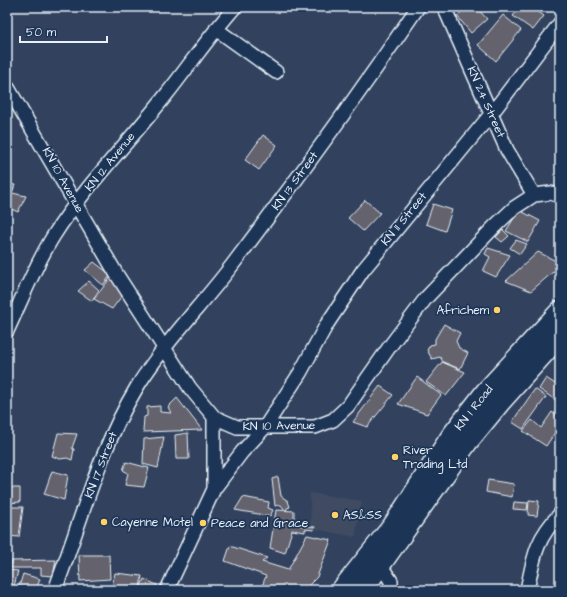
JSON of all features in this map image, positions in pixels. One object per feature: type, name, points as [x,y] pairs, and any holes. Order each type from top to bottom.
[{"type":"highway","name":"KN 1 Road","points":[[341,590],[393,525],[452,436],[485,392],[560,311]]},
{"type":"highway","name":"KN 1 Road","points":[[363,590],[382,566],[468,442],[510,391],[560,336]]},
{"type":"street","name":"KN 12 Avenue","points":[[7,331],[37,265],[53,236],[76,204],[166,95],[216,29],[235,7]]},
{"type":"street","name":"KN 13 Street","points":[[164,349],[207,299],[282,200],[361,91],[418,7]]},
{"type":"street","name":"KN 24 Street","points":[[444,7],[507,150],[534,195]]},
{"type":"street","name":"KN 11 Street","points":[[214,489],[242,452],[265,427],[300,373],[327,324],[363,270],[492,113],[560,23]]},
{"type":"street","points":[[216,29],[276,72]]},
{"type":"street","name":"KN 10 Avenue","points":[[7,86],[76,204],[164,349],[190,388],[214,417],[237,427],[315,427],[334,420],[348,406],[426,298],[494,227],[514,208],[534,195],[556,195]]},
{"type":"street","points":[[556,195],[560,183]]},
{"type":"street","name":"KN 17 Street","points":[[55,590],[104,451],[138,387],[164,349]]},
{"type":"street","points":[[167,590],[214,489],[214,417]]},
{"type":"street","points":[[527,590],[535,549],[543,533],[560,514]]},
{"type":"street","points":[[382,566],[392,581],[392,590]]},
{"type":"shaded area","points":[[310,493],[362,501],[355,537],[311,528]]},
{"type":"building","points":[[467,7],[476,7],[487,19],[471,33],[457,16]]},
{"type":"building","points":[[520,7],[532,7],[544,16],[533,30],[513,16]]},
{"type":"building","points":[[503,15],[521,30],[496,61],[478,45]]},
{"type":"building","points":[[263,135],[277,145],[259,170],[245,160]]},
{"type":"building","points":[[8,184],[15,185],[12,193],[26,196],[18,212],[7,207]]},
{"type":"building","points":[[365,200],[380,213],[363,231],[348,218]]},
{"type":"building","points":[[433,204],[452,210],[445,231],[426,224]]},
{"type":"building","points":[[519,210],[540,221],[528,242],[506,231]]},
{"type":"building","points":[[503,230],[509,236],[502,242],[496,237]]},
{"type":"building","points":[[516,240],[527,244],[520,254],[510,248]]},
{"type":"building","points":[[488,248],[510,255],[496,277],[483,271],[490,257],[485,254]]},
{"type":"building","points":[[538,252],[560,263],[560,266],[531,291],[506,281]]},
{"type":"building","points":[[94,262],[111,275],[103,285],[85,270]]},
{"type":"building","points":[[112,276],[124,293],[112,309],[94,299]]},
{"type":"building","points":[[89,281],[99,290],[92,301],[78,291]]},
{"type":"building","points":[[444,324],[460,333],[456,341],[459,348],[468,353],[460,369],[443,362],[440,357],[432,359],[427,350],[430,345],[435,344],[435,339]]},
{"type":"building","points":[[442,362],[465,372],[446,396],[426,382]]},
{"type":"building","points":[[417,377],[441,395],[427,414],[398,404]]},
{"type":"building","points":[[546,378],[560,387],[560,403],[539,389]]},
{"type":"building","points":[[380,386],[393,395],[367,427],[353,422]]},
{"type":"building","points":[[535,389],[546,397],[523,429],[512,422]]},
{"type":"building","points":[[177,398],[202,430],[143,432],[144,417],[147,416],[147,407],[160,406],[160,412],[171,413],[168,407]]},
{"type":"building","points":[[552,412],[560,419],[560,425],[546,446],[523,431],[532,420],[541,428]]},
{"type":"building","points":[[58,433],[77,434],[72,448],[74,449],[72,460],[67,458],[60,459],[52,456]]},
{"type":"building","points":[[188,433],[189,459],[176,459],[175,435]]},
{"type":"building","points":[[164,437],[158,468],[143,464],[144,439]]},
{"type":"building","points":[[126,462],[149,468],[144,487],[125,485],[128,473],[123,470]]},
{"type":"building","points":[[52,471],[68,475],[64,500],[44,494]]},
{"type":"building","points":[[278,477],[281,496],[288,501],[290,507],[287,508],[286,511],[281,505],[275,506],[272,479]]},
{"type":"building","points":[[488,480],[514,484],[512,497],[486,492]]},
{"type":"building","points":[[7,488],[20,488],[20,502],[9,503],[9,507],[7,507]]},
{"type":"building","points":[[243,497],[269,502],[268,508],[273,510],[270,516],[235,510]]},
{"type":"building","points":[[529,500],[539,501],[537,516],[528,515]]},
{"type":"building","points":[[514,502],[528,503],[527,510],[513,509]]},
{"type":"building","points":[[7,507],[23,507],[19,537],[7,536]]},
{"type":"building","points":[[276,510],[294,511],[294,525],[315,527],[314,530],[305,529],[305,532],[292,530],[285,553],[270,548]]},
{"type":"building","points":[[307,535],[331,540],[317,577],[304,590],[272,590],[262,586],[266,576],[225,561],[230,546],[267,558],[262,562],[288,570]]},
{"type":"building","points":[[79,555],[109,555],[110,579],[80,581]]},
{"type":"building","points":[[56,560],[53,576],[41,575],[41,568],[11,568],[11,561]]},
{"type":"building","points":[[7,570],[18,571],[13,590],[7,590]]},
{"type":"building","points":[[115,573],[142,576],[140,588],[112,586]]},
{"type":"building","points":[[23,574],[40,579],[36,590],[18,590]]},
{"type":"building","points":[[144,579],[157,585],[155,590],[142,590],[140,588]]},
{"type":"place","name":"Africhem","points":[[497,310]]},
{"type":"place","name":"River Trading Ltd","points":[[395,457]]},
{"type":"place","name":"AS&SS","points":[[335,515]]},
{"type":"place","name":"Cayenne Motel","points":[[104,522]]},
{"type":"place","name":"Peace and Grace","points":[[203,523]]}]
